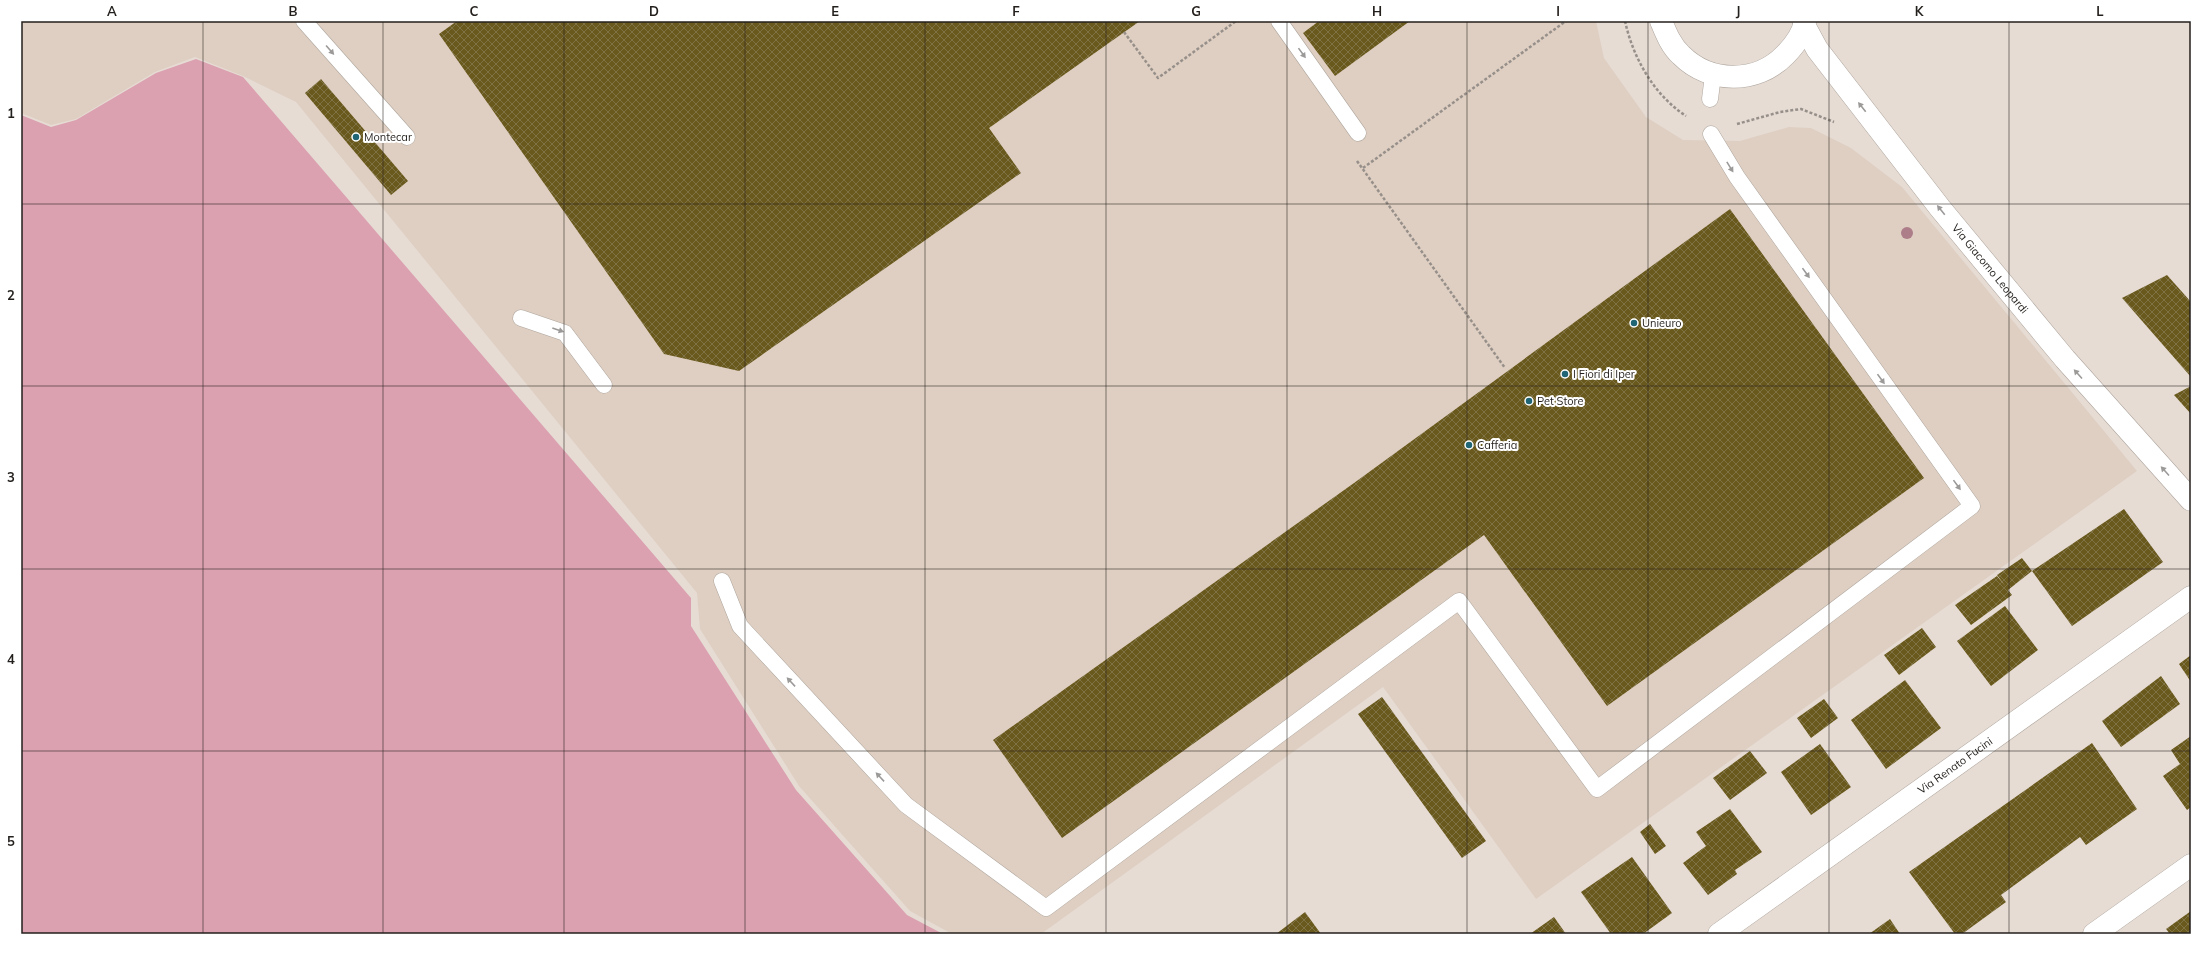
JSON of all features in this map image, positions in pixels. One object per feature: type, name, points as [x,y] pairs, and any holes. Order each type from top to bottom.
[{"type":"street","name":"Via Giacomo Leopardi","points":[[1661,21],[1668,39],[1680,55],[1695,67],[1713,75],[1735,78],[1758,74],[1778,63],[1794,46],[1805,23]]},
{"type":"street","name":"Via Giacomo Leopardi","points":[[1805,23],[1817,49],[1940,208],[2064,359],[2191,500]]},
{"type":"street","name":"Via Renato Fucini","points":[[1719,934],[2191,597]]},
{"type":"street","points":[[2094,934],[2191,865]]},
{"type":"lane","points":[[304,21],[407,137]]},
{"type":"lane","points":[[1279,21],[1358,133]]},
{"type":"lane","points":[[1710,99],[1713,75]]},
{"type":"lane","points":[[722,581],[740,626],[906,805],[1046,908],[1459,601],[1597,789],[1972,506],[1737,177],[1711,134]]},
{"type":"lane","points":[[521,318],[565,333],[604,385]]},
{"type":"path","points":[[1124,32],[1158,78],[1236,21]]},
{"type":"path","points":[[1363,168],[1566,21]]},
{"type":"path","points":[[1625,21],[1630,43],[1648,76],[1668,103],[1692,119]]},
{"type":"path","points":[[1731,126],[1767,114],[1801,109],[1836,123]]},
{"type":"path","points":[[1354,156],[1505,368]]},
{"type":"shaded area","points":[[21,21],[1596,21],[1604,58],[1646,117],[1683,140],[1740,141],[1789,127],[1811,128],[1851,148],[1902,187],[2137,471],[1536,899],[1383,687],[1041,934],[952,934],[910,911],[799,786],[700,629],[697,593],[296,102],[243,76],[195,57],[155,72],[76,119],[51,125],[21,113]]},
{"type":"shaded area","points":[[196,59],[243,77],[691,598],[691,626],[796,790],[907,915],[943,934],[21,934],[21,115],[51,127],[76,120],[156,73]]},
{"type":"building","points":[[457,21],[1140,21],[989,128],[1021,173],[739,371],[664,354],[439,34]]},
{"type":"building","points":[[1319,21],[1410,21],[1335,76],[1303,33]]},
{"type":"building","name":"Montecar","points":[[321,79],[408,181],[391,195],[305,93]]},
{"type":"building","points":[[1730,209],[1924,478],[1607,706],[1484,535],[1062,838],[993,740],[1354,483]]},
{"type":"building","points":[[2167,275],[2191,302],[2191,377],[2122,298]]},
{"type":"building","points":[[2191,386],[2191,414],[2174,395]]},
{"type":"building","points":[[2124,509],[2163,562],[2072,626],[2032,571]]},
{"type":"building","points":[[2022,558],[2032,571],[2008,590],[2012,595],[1971,625],[1955,605],[1997,576],[2006,587],[1997,575]]},
{"type":"building","points":[[2005,606],[2038,650],[1991,686],[1957,641]]},
{"type":"building","points":[[1922,628],[1936,647],[1899,675],[1884,655]]},
{"type":"building","points":[[2191,655],[2191,682],[2179,664]]},
{"type":"building","points":[[2161,676],[2180,704],[2121,747],[2102,721]]},
{"type":"building","points":[[1905,680],[1941,728],[1886,769],[1851,720]]},
{"type":"building","points":[[1382,697],[1486,841],[1462,858],[1358,714]]},
{"type":"building","points":[[1824,699],[1838,718],[1811,738],[1797,718]]},
{"type":"building","points":[[2191,736],[2191,807],[2187,810],[2163,776],[2180,764],[2171,750]]},
{"type":"building","points":[[2092,743],[2137,809],[2086,845],[2080,837],[2001,895],[2006,902],[1962,934],[1955,934],[1909,872]]},
{"type":"building","points":[[1820,744],[1851,787],[1811,815],[1781,772]]},
{"type":"building","points":[[1750,751],[1767,773],[1730,800],[1713,778]]},
{"type":"building","points":[[1730,809],[1762,852],[1735,870],[1737,874],[1708,895],[1683,863],[1706,846],[1696,832]]},
{"type":"building","points":[[1650,824],[1666,846],[1655,854],[1640,832]]},
{"type":"building","points":[[1632,857],[1672,913],[1643,934],[1611,934],[1581,892]]},
{"type":"building","points":[[2191,911],[2191,934],[2170,934],[2166,929]]},
{"type":"building","points":[[1305,912],[1321,934],[1276,934]]},
{"type":"building","points":[[1554,917],[1566,934],[1530,934]]},
{"type":"building","points":[[1890,919],[1900,934],[1869,934]]},
{"type":"place","name":"Montecar","points":[[356,137]]},
{"type":"place","name":"Unieuro","points":[[1634,323]]},
{"type":"place","name":"I Fiori di Iper","points":[[1565,374]]},
{"type":"place","name":"Pet Store","points":[[1529,401]]},
{"type":"place","name":"Cafferia","points":[[1469,445]]}]
